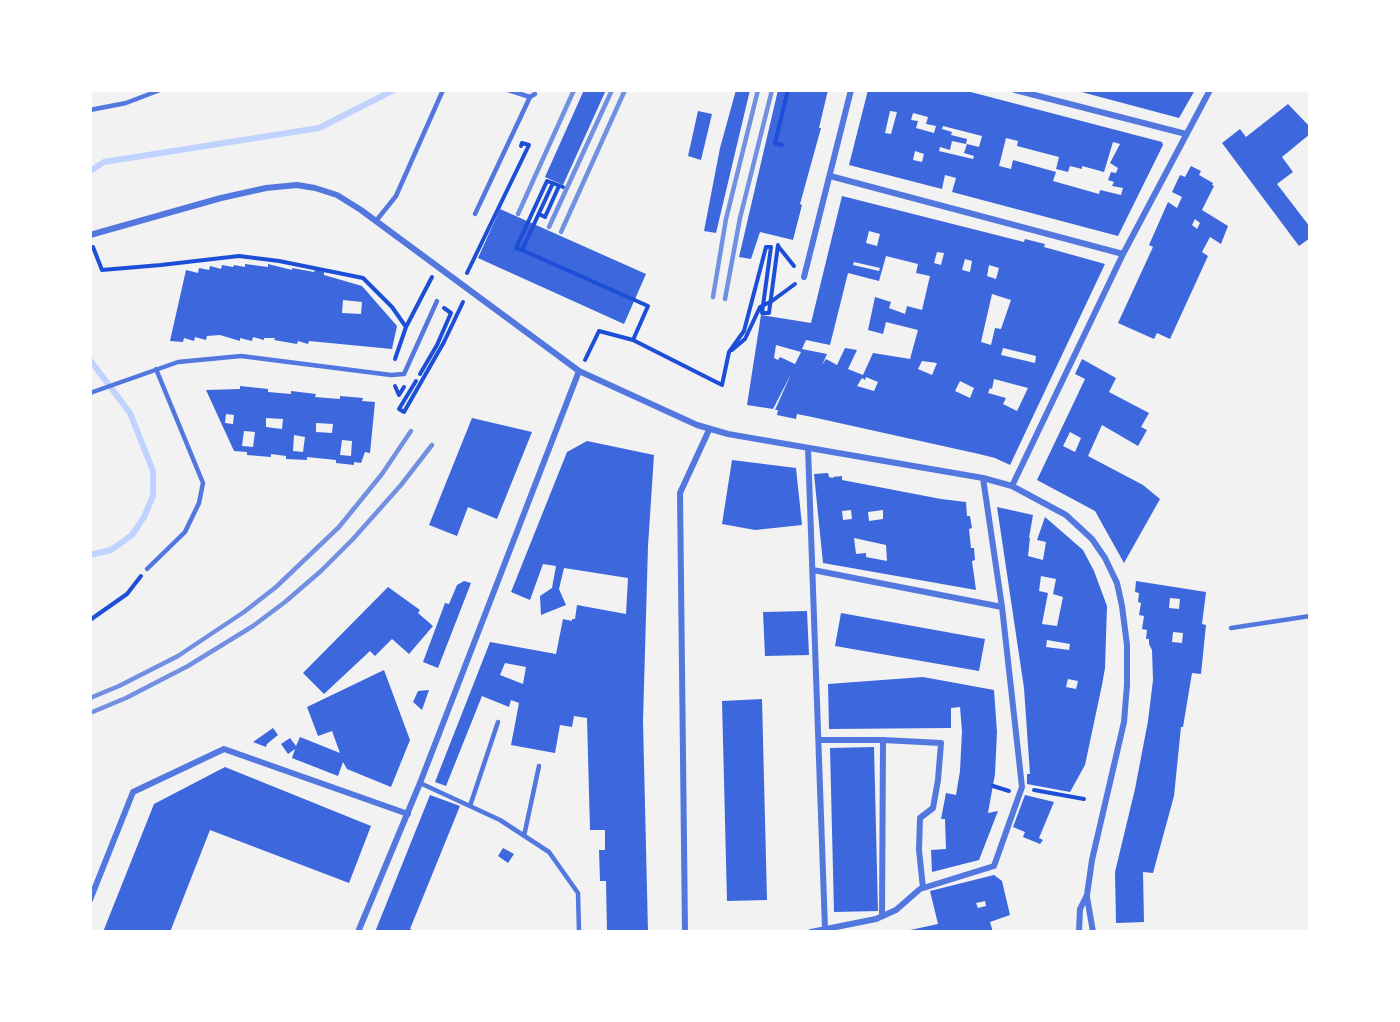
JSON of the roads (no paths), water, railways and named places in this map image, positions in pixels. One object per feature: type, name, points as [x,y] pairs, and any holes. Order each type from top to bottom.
[{"type":"street","points":[[804,278],[851,90]]},
{"type":"street","points":[[1015,90],[1186,134]]},
{"type":"street","points":[[1012,486],[1123,254],[1210,90]]},
{"type":"street","points":[[830,176],[1123,254]]},
{"type":"street","points":[[90,235],[221,198],[279,185],[297,185],[328,191],[346,200],[376,221],[579,371],[709,430],[983,477],[1012,486],[1066,515],[1092,539],[1105,558],[1116,583],[1122,606],[1126,645],[1127,685],[1124,722],[1092,860],[1087,896],[1094,932]]},
{"type":"street","points":[[358,932],[408,814],[579,371]]},
{"type":"street","points":[[686,932],[680,493],[709,430]]},
{"type":"street","points":[[808,448],[825,929]]},
{"type":"street","points":[[811,932],[882,916],[896,910],[922,888],[994,866],[1022,787],[1002,607],[983,477]]},
{"type":"street","points":[[813,570],[1002,607]]},
{"type":"street","points":[[819,740],[941,743],[933,808],[920,818],[922,888]]},
{"type":"street","points":[[882,916],[883,740]]},
{"type":"street","points":[[90,900],[134,792],[224,749],[408,814]]},
{"type":"street","points":[[1079,932],[1080,909],[1087,896]]},
{"type":"lane","points":[[90,110],[126,103],[160,90]]},
{"type":"lane","points":[[376,221],[396,195],[443,90]]},
{"type":"lane","points":[[508,90],[530,97]]},
{"type":"lane","points":[[475,214],[530,97],[536,94]]},
{"type":"lane","points":[[90,393],[178,362],[241,356],[391,375],[404,374],[437,301]]},
{"type":"lane","points":[[147,569],[185,532],[199,503],[203,483],[156,369]]},
{"type":"lane","points":[[1231,628],[1310,616]]},
{"type":"lane","points":[[470,806],[498,722]]},
{"type":"lane","points":[[524,836],[539,766]]},
{"type":"lane","points":[[420,783],[500,820],[549,852],[578,893],[579,932]]},
{"type":"waterway","points":[[90,171],[104,162],[319,128],[394,90]]},
{"type":"waterway","points":[[90,360],[130,413],[153,471],[153,496],[144,517],[132,535],[111,550],[90,555]]},
{"type":"railway","points":[[518,214],[574,90]]},
{"type":"railway","points":[[549,227],[612,90]]},
{"type":"railway","points":[[561,232],[625,90]]},
{"type":"railway","points":[[713,297],[726,219],[758,90]]},
{"type":"railway","points":[[725,299],[740,218],[772,90]]},
{"type":"railway","points":[[90,698],[178,656],[244,612],[276,587],[339,527],[382,474],[411,431]]},
{"type":"railway","points":[[90,713],[126,698],[188,666],[253,626],[285,602],[353,539],[401,485],[432,445]]}]
